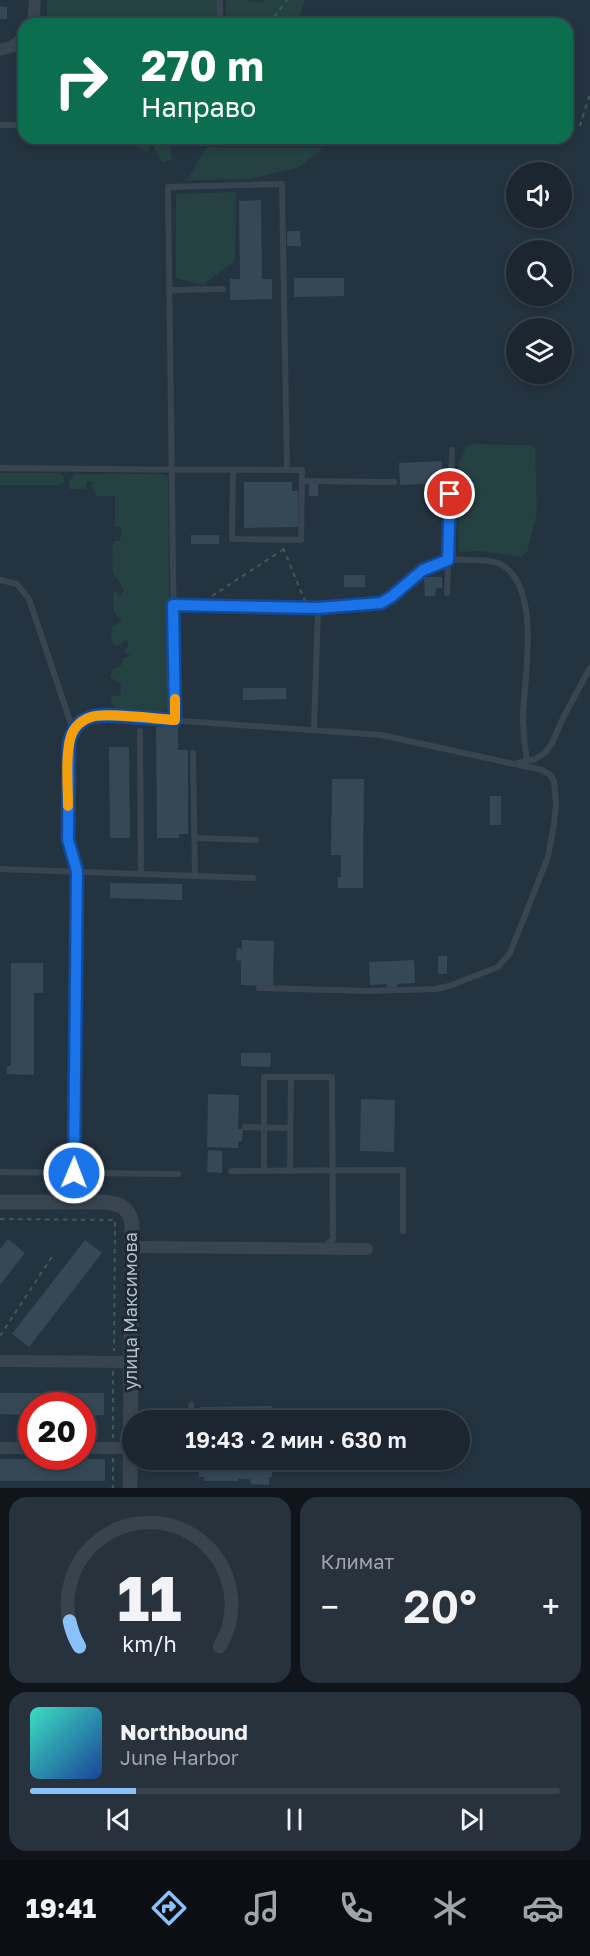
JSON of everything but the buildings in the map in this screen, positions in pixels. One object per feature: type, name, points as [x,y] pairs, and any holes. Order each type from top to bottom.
[{"type":"street","points":[[34,18],[35,0]]},
{"type":"street","points":[[2,50],[18,42]]},
{"type":"street","name":"улица Максимова","points":[[0,1202],[105,1202],[125,1207],[130,1216],[131,1246],[131,1410]]},
{"type":"street","points":[[131,1246],[367,1249]]},
{"type":"street","points":[[0,1361],[131,1362]]},
{"type":"street","points":[[96,1448],[113,1448],[122,1445]]},
{"type":"street","points":[[0,1448],[18,1448]]},
{"type":"street","name":"улица Максимова","points":[[130,1470],[130,1488]]},
{"type":"lane","points":[[220,0],[220,18]]},
{"type":"lane","points":[[2,50],[18,50]]},
{"type":"lane","points":[[0,125],[18,125]]},
{"type":"lane","points":[[175,720],[168,187],[282,184],[287,470]]},
{"type":"lane","points":[[170,290],[224,289]]},
{"type":"lane","points":[[447,593],[452,450]]},
{"type":"lane","points":[[0,468],[302,470],[301,540],[232,539],[232,470]]},
{"type":"lane","points":[[302,481],[394,482]]},
{"type":"lane","points":[[173,605],[318,608],[381,603],[423,570],[448,560],[496,562],[514,576],[528,612],[523,718],[526,762]]},
{"type":"lane","points":[[0,580],[17,584],[29,599],[74,730]]},
{"type":"lane","points":[[314,730],[318,608]]},
{"type":"lane","points":[[514,764],[526,762],[545,753],[590,668]]},
{"type":"lane","points":[[74,1173],[77,871],[68,840],[69,743],[74,730],[83,720],[98,715],[381,735],[542,770],[550,775],[555,787],[556,803],[548,857],[510,953],[498,967],[436,989],[368,991],[258,988]]},
{"type":"lane","points":[[140,731],[141,873]]},
{"type":"lane","points":[[194,753],[195,876]]},
{"type":"lane","points":[[195,838],[256,840]]},
{"type":"lane","points":[[0,869],[253,878]]},
{"type":"lane","points":[[264,1171],[264,1077],[332,1077],[333,1239],[321,1249]]},
{"type":"lane","points":[[290,1171],[291,1077]]},
{"type":"lane","points":[[245,1127],[290,1128]]},
{"type":"lane","points":[[231,1171],[403,1170],[404,1231]]},
{"type":"lane","points":[[0,1172],[178,1174]]},
{"type":"lane","points":[[191,1405],[191,1410]]},
{"type":"path","points":[[274,18],[287,0]]},
{"type":"path","points":[[580,126],[590,93]]},
{"type":"path","points":[[280,540],[308,608]]},
{"type":"path","points":[[199,605],[284,549]]},
{"type":"path","points":[[0,1219],[116,1220],[113,1488]]},
{"type":"path","points":[[0,1336],[53,1255]]},
{"type":"green space","points":[[47,0],[217,0],[217,18],[47,18]]},
{"type":"green space","points":[[226,0],[262,3],[265,0],[305,0],[297,18],[236,18],[225,15]]},
{"type":"green space","points":[[132,144],[151,144],[147,152]]},
{"type":"green space","points":[[153,144],[169,144],[172,159],[162,162]]},
{"type":"green space","points":[[207,147],[323,148],[299,167],[250,179],[186,181]]},
{"type":"green space","points":[[236,192],[235,260],[203,285],[176,278],[176,194]]},
{"type":"green space","points":[[472,444],[528,445],[535,448],[537,512],[527,552],[521,557],[488,552],[458,551],[459,463],[466,447]]},
{"type":"green space","points":[[0,473],[60,473],[64,477],[64,482],[60,485],[0,485]]},
{"type":"green space","points":[[75,474],[164,474],[168,477],[170,704],[163,711],[150,713],[120,711],[111,703],[111,696],[121,695],[121,684],[110,677],[112,669],[121,666],[123,658],[131,656],[125,652],[129,644],[126,639],[118,646],[111,640],[112,626],[122,621],[113,611],[114,590],[120,596],[124,591],[114,574],[112,560],[113,541],[120,541],[122,527],[115,527],[115,496],[97,496],[91,486],[94,482],[86,482],[86,489],[69,489],[69,481]]},
{"type":"slow traffic","points":[[68,806],[69,743],[78,725],[83,720],[98,715],[175,720],[175,699]]},
{"type":"route","points":[[74,1173],[77,871],[68,847],[71,735],[83,720],[98,715],[175,720],[173,605],[318,608],[381,603],[391,597],[423,570],[448,560],[450,494]]}]
